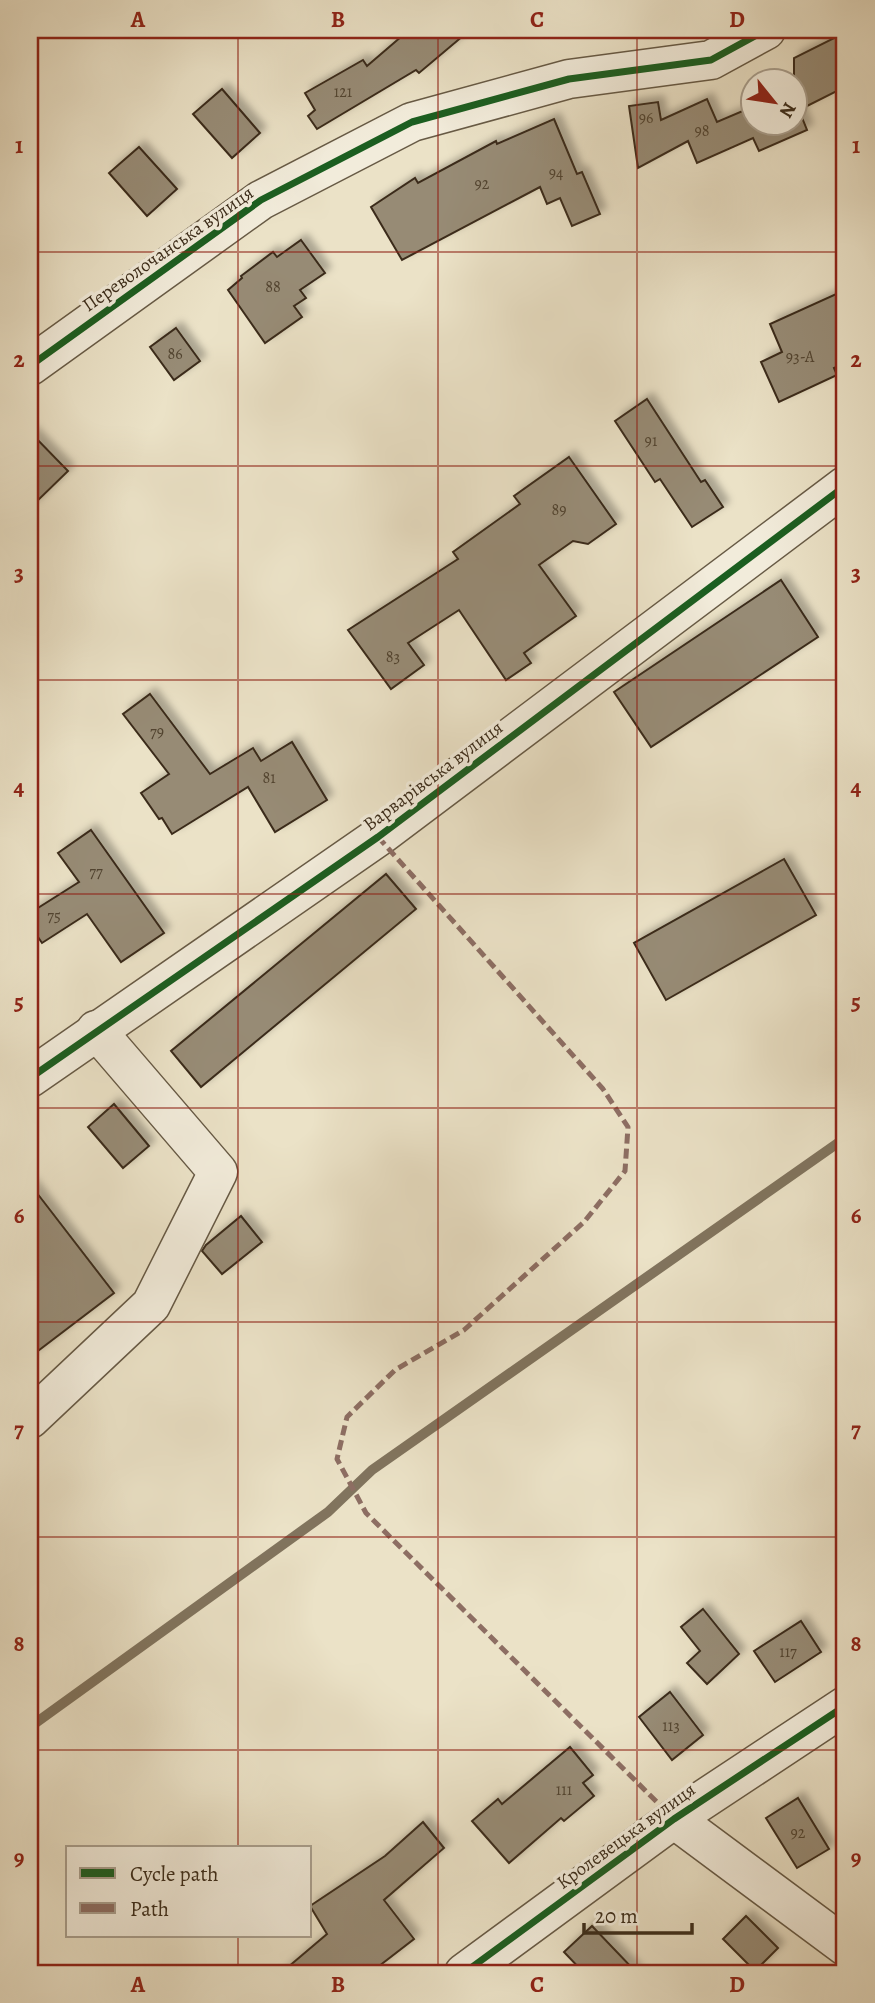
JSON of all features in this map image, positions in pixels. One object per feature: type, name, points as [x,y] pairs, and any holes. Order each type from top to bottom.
[{"type":"street","name":"Переволочанська вулиця","points":[[30,366],[261,200],[412,122],[569,79],[711,60],[766,30]]},
{"type":"street","name":"Варварівська вулиця","points":[[30,1078],[378,837],[845,486]]},
{"type":"street","points":[[30,1419],[151,1305],[218,1172],[96,1030]]},
{"type":"street","name":"Кролевецька вулиця","points":[[464,1973],[674,1819],[845,1706]]},
{"type":"street","points":[[674,1819],[845,1946]]},
{"type":"building","points":[[409,30],[470,30],[419,73],[416,70],[317,129],[308,116],[315,110],[305,93],[363,60],[367,66]]},
{"type":"building","points":[[836,37],[845,55],[845,87],[808,106],[808,66],[794,66],[794,58]]},
{"type":"building","points":[[222,89],[260,133],[232,158],[193,114]]},
{"type":"building","points":[[707,99],[717,122],[738,113],[738,136],[793,136],[759,151],[753,138],[697,163],[688,141],[638,168],[629,106],[658,102],[661,120]]},
{"type":"building","points":[[554,119],[577,174],[582,172],[600,214],[572,226],[560,198],[547,204],[540,187],[402,260],[371,207],[415,178],[418,183],[496,141],[497,144]]},
{"type":"building","points":[[139,147],[177,189],[147,216],[109,173]]},
{"type":"building","points":[[301,240],[325,273],[300,290],[306,298],[294,306],[302,317],[265,343],[228,290],[241,276],[273,252],[277,257]]},
{"type":"building","points":[[845,290],[845,363],[834,368],[837,375],[779,402],[761,362],[782,352],[770,324]]},
{"type":"building","points":[[176,328],[200,361],[174,380],[150,347]]},
{"type":"building","points":[[647,399],[701,482],[705,480],[723,507],[692,527],[660,479],[655,482],[615,421]]},
{"type":"building","points":[[30,432],[68,471],[30,508]]},
{"type":"building","points":[[569,457],[616,524],[588,544],[573,541],[539,565],[576,616],[524,653],[531,663],[506,680],[459,610],[408,643],[424,665],[391,689],[348,630],[458,559],[453,552],[520,504],[514,496]]},
{"type":"building","points":[[781,580],[818,637],[651,747],[614,692]]},
{"type":"building","points":[[150,694],[210,774],[253,748],[261,761],[292,742],[327,800],[275,832],[248,787],[172,834],[141,793],[169,774],[123,714]]},
{"type":"building","points":[[91,830],[164,933],[121,962],[87,914],[42,943],[30,925],[30,913],[79,882],[58,853]]},
{"type":"building","points":[[784,859],[816,915],[666,1000],[634,943]]},
{"type":"building","points":[[386,874],[416,909],[201,1087],[171,1051]]},
{"type":"building","points":[[114,1104],[149,1146],[123,1168],[88,1127]]},
{"type":"building","points":[[30,1184],[114,1293],[30,1357]]},
{"type":"building","points":[[241,1216],[262,1242],[222,1274],[202,1251]]},
{"type":"building","points":[[703,1609],[739,1654],[707,1684],[687,1663],[700,1651],[681,1627]]},
{"type":"building","points":[[801,1621],[821,1652],[775,1682],[754,1651]]},
{"type":"building","points":[[670,1692],[703,1735],[672,1760],[639,1717]]},
{"type":"building","points":[[570,1747],[593,1775],[583,1783],[594,1796],[564,1821],[561,1818],[509,1863],[472,1821],[498,1799],[502,1804]]},
{"type":"building","points":[[798,1798],[829,1849],[797,1868],[766,1818]]},
{"type":"building","points":[[423,1822],[444,1848],[384,1900],[414,1939],[370,1973],[281,1973],[327,1934],[312,1909],[312,1905],[385,1856]]},
{"type":"building","points":[[746,1916],[778,1948],[755,1971],[723,1939]]},
{"type":"building","points":[[592,1926],[637,1973],[584,1973],[564,1952]]},
{"type":"waterway","points":[[30,1727],[328,1512],[372,1470],[845,1138]]},
{"type":"marked path","points":[[378,837],[603,1089],[628,1127],[625,1171],[584,1222],[464,1330],[395,1370],[347,1417],[337,1459],[366,1513],[674,1819]]},
{"type":"cycle path","points":[[30,366],[261,200],[412,122],[569,79],[711,60],[766,30]]},
{"type":"cycle path","points":[[30,1078],[378,837],[845,486]]},
{"type":"cycle path","points":[[464,1973],[674,1819],[845,1706]]}]
